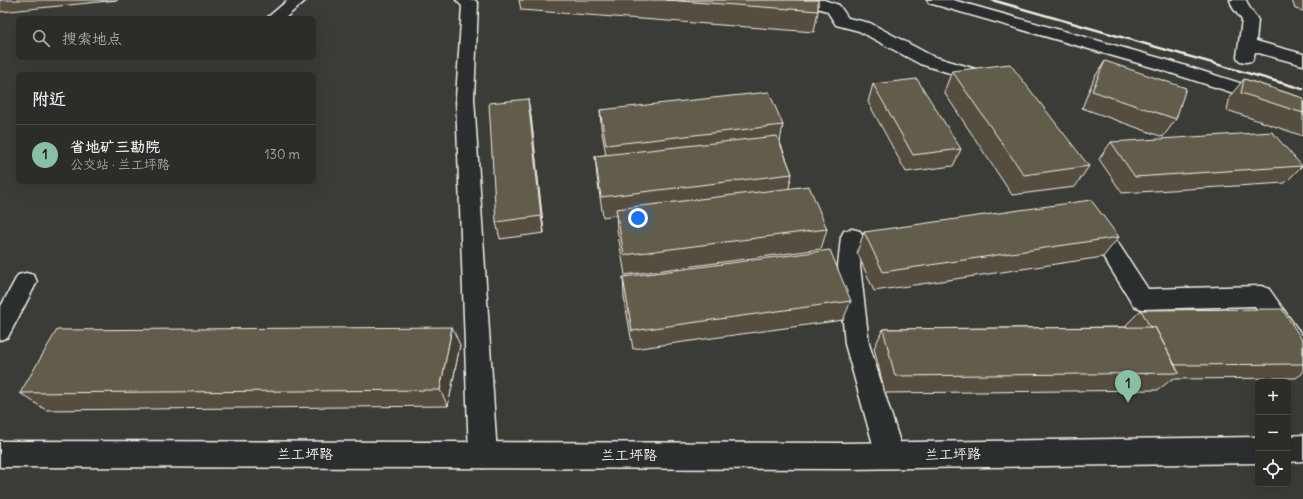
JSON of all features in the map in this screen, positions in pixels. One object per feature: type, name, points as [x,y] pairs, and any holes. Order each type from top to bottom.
[{"type":"main road","points":[[278,16],[298,0]]},
{"type":"main road","points":[[807,0],[833,8],[842,22],[864,27],[926,60],[990,79]]},
{"type":"main road","points":[[935,0],[1161,64],[1303,109]]},
{"type":"main road","points":[[1238,0],[1241,8],[1250,20],[1246,50],[1303,60]]},
{"type":"main road","points":[[471,1],[465,98],[483,455]]},
{"type":"main road","points":[[1087,214],[1142,299],[1260,296],[1303,357]]},
{"type":"main road","points":[[852,237],[849,266],[857,344],[890,455]]},
{"type":"main road","points":[[0,330],[26,282]]},
{"type":"main road","points":[[1291,449],[1303,448]]},
{"type":"main road","name":"兰工坪路","points":[[0,454],[890,455],[1255,450]]},
{"type":"building","points":[[666,0],[818,0],[818,11]]},
{"type":"building","points":[[1105,61],[1186,88],[1176,119],[1092,91]]},
{"type":"building","points":[[1010,64],[1089,166],[1024,175],[952,71]]},
{"type":"building","points":[[917,79],[961,149],[913,155],[873,84]]},
{"type":"building","points":[[1244,79],[1303,98],[1303,113],[1241,93]]},
{"type":"building","points":[[769,92],[783,125],[606,145],[600,110]]},
{"type":"building","points":[[528,99],[541,216],[496,222],[489,103]]},
{"type":"building","points":[[1272,132],[1302,166],[1135,177],[1111,142]]},
{"type":"building","points":[[777,136],[792,174],[601,197],[595,156]]},
{"type":"building","points":[[809,186],[827,229],[624,255],[616,209]]},
{"type":"building","points":[[1091,200],[1119,237],[883,272],[864,232]]},
{"type":"building","points":[[830,250],[851,301],[632,331],[623,277]]},
{"type":"building","points":[[1282,309],[1303,341],[1303,364],[1175,365],[1155,327],[1150,327],[1141,310]]},
{"type":"building","points":[[452,327],[440,390],[20,393],[57,330]]},
{"type":"building","points":[[1155,327],[1179,373],[895,376],[883,329]]},
{"type":"railway","points":[[992,0],[1303,89]]},
{"type":"place","name":"省地矿三勘院","points":[[1128,403]]}]
